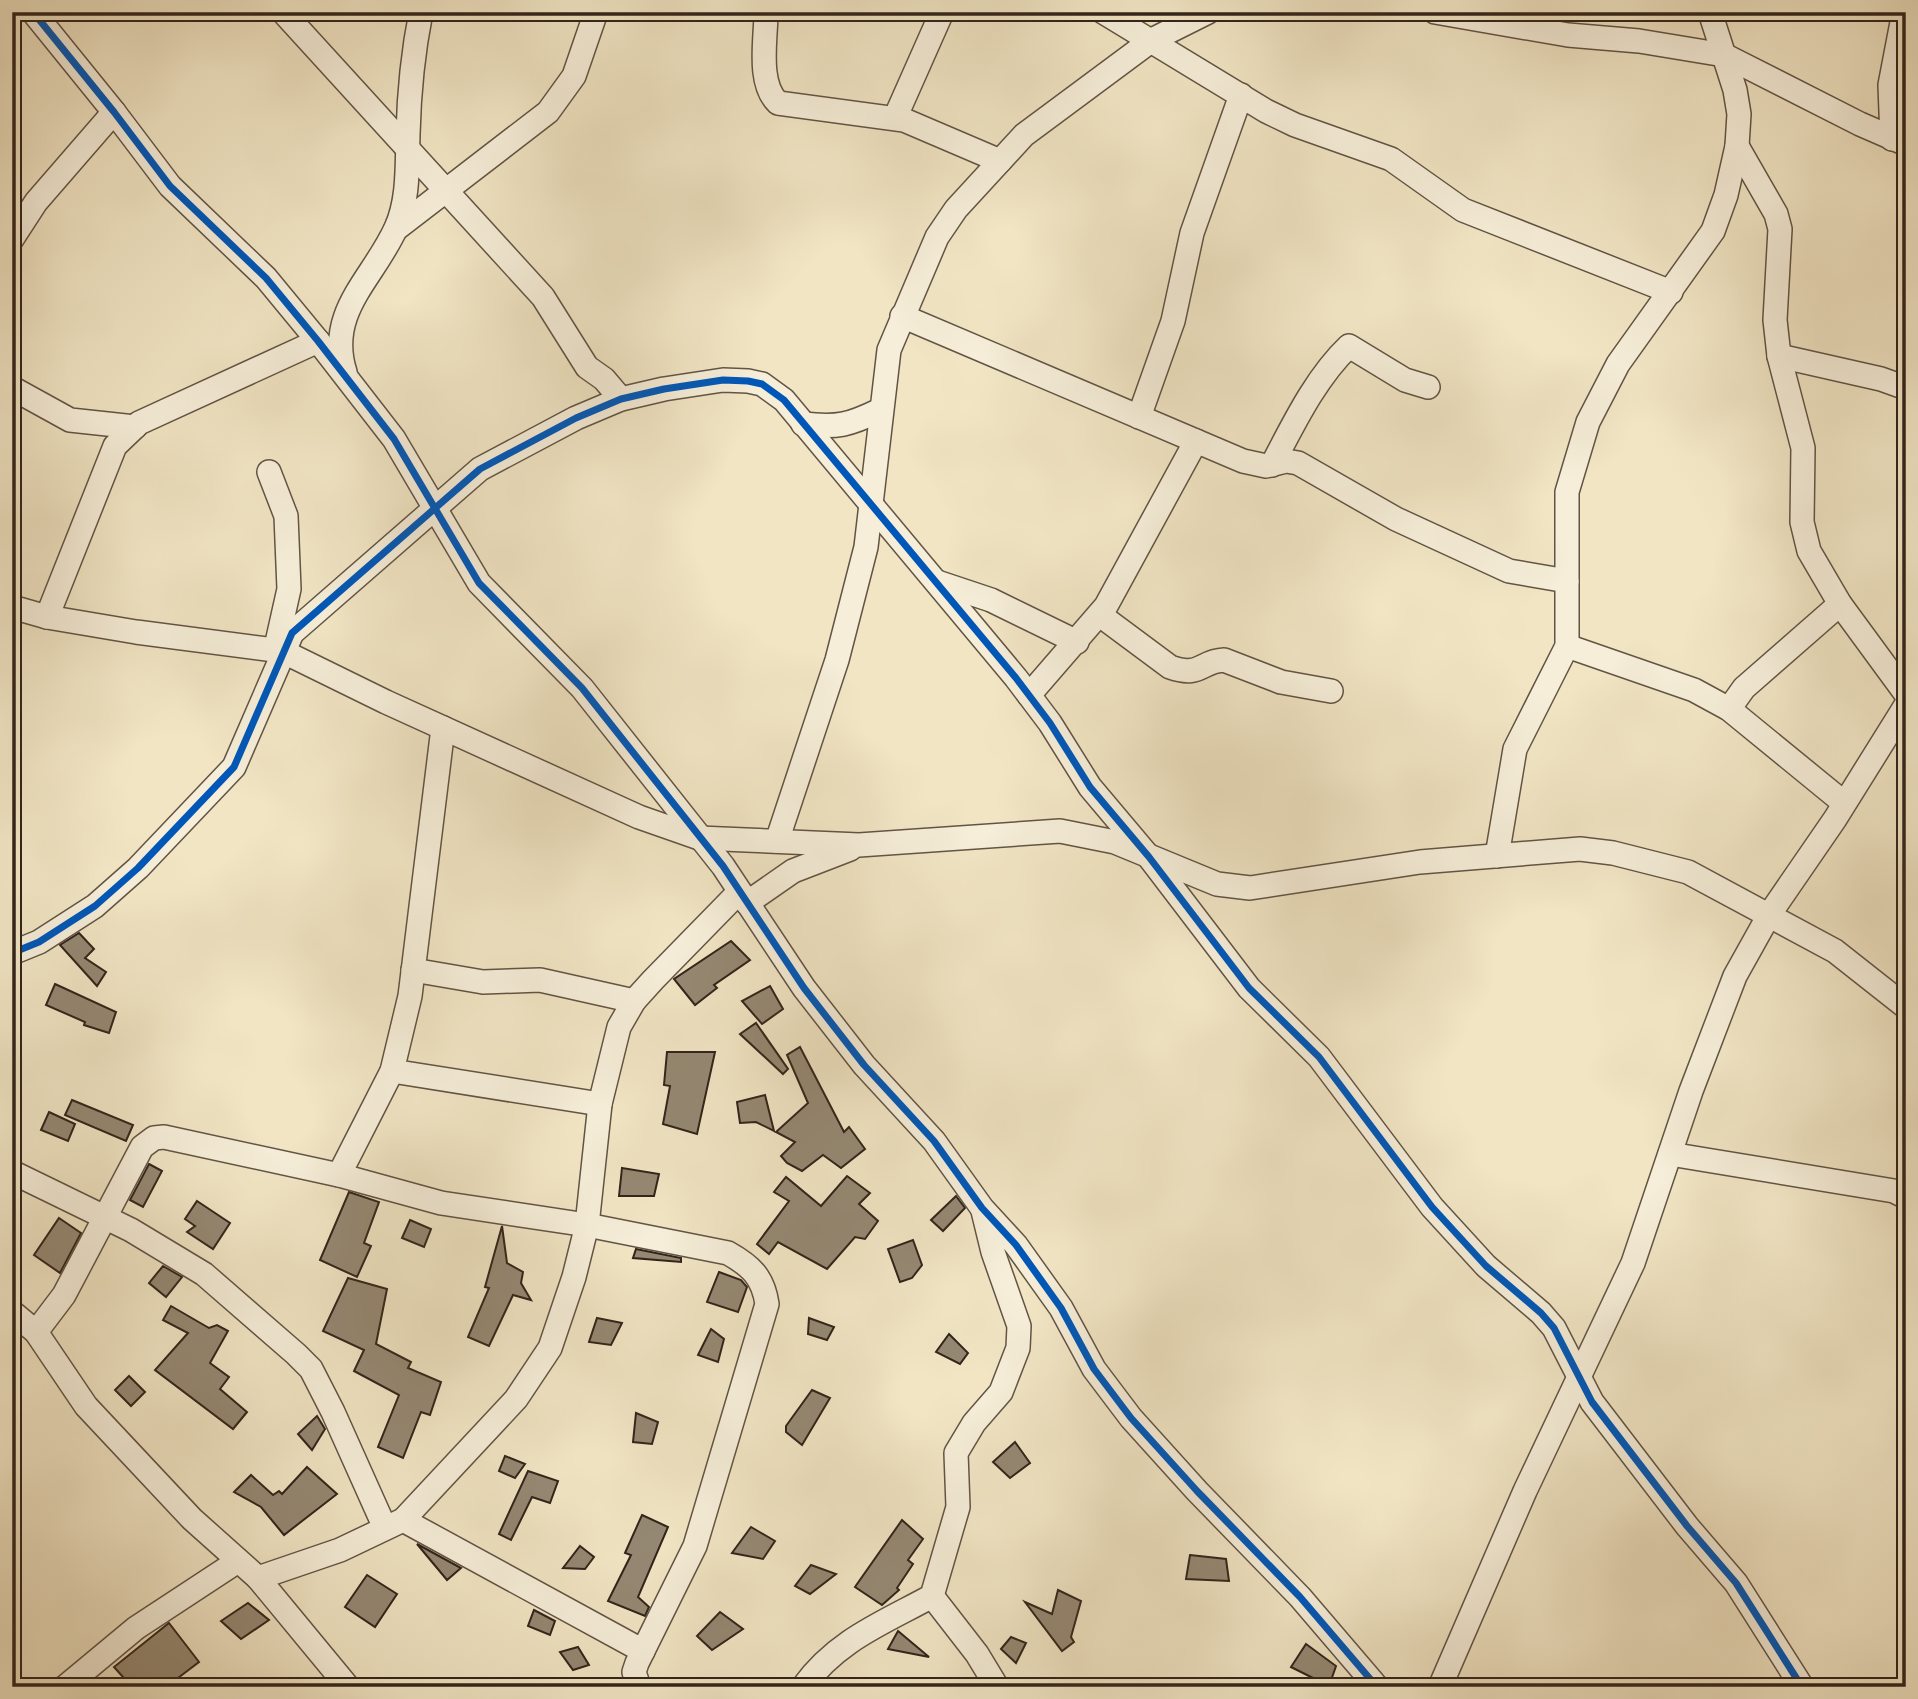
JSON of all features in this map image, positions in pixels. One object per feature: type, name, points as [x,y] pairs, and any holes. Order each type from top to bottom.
[{"type":"street","points":[[33,12],[170,186],[266,278],[318,341],[394,439],[480,583],[582,688],[699,838],[743,897],[804,988],[864,1065],[934,1141],[982,1208],[1016,1245],[1061,1308],[1094,1369],[1131,1418],[1197,1491],[1300,1597],[1377,1687]]},
{"type":"street","points":[[283,12],[543,297],[587,367],[604,379],[621,398]]},
{"type":"street","points":[[349,383],[338,350],[340,329],[352,301],[396,229],[402,211],[414,47],[421,12]]},
{"type":"street","points":[[396,229],[448,192],[548,112],[574,76],[596,12]]},
{"type":"street","points":[[766,12],[765,72],[771,96],[778,103],[895,118],[1000,161]]},
{"type":"street","points":[[895,118],[942,12]]},
{"type":"street","points":[[1103,12],[1295,125],[1391,159],[1463,209],[1671,292]]},
{"type":"street","points":[[777,841],[837,660],[866,547],[889,350],[937,237],[956,209],[1024,135],[1152,40],[1208,12]]},
{"type":"street","points":[[1435,12],[1568,35],[1639,41],[1724,55],[1899,141]]},
{"type":"street","points":[[1497,856],[1515,749],[1567,646],[1567,492],[1588,422],[1618,365],[1713,231],[1726,195],[1737,146],[1739,114],[1710,12]]},
{"type":"street","points":[[1899,141],[1890,85],[1904,12]]},
{"type":"street","points":[[1139,417],[1173,321],[1192,233],[1241,95]]},
{"type":"street","points":[[12,239],[36,202],[114,112]]},
{"type":"street","points":[[1737,146],[1776,214],[1780,229],[1775,320],[1779,356],[1802,448],[1802,522],[1807,541],[1816,566],[1840,604],[1906,694]]},
{"type":"street","points":[[902,316],[1243,461],[1266,466],[1286,461],[1298,463],[1396,519],[1509,571],[1567,581]]},
{"type":"street","points":[[47,617],[115,446],[135,427],[194,396],[318,341]]},
{"type":"street","points":[[1272,465],[1316,389],[1349,346],[1405,380],[1428,387]]},
{"type":"street","points":[[1779,356],[1881,379],[1906,388]]},
{"type":"street","points":[[279,650],[292,633],[480,469],[576,418],[621,398],[711,382],[748,381],[772,390],[937,582],[1029,695],[1090,787],[1149,857],[1249,988],[1319,1057],[1432,1207],[1486,1266],[1541,1313],[1554,1328],[1579,1382],[1687,1526],[1737,1583],[1802,1687]]},
{"type":"street","points":[[12,388],[70,420],[135,427]]},
{"type":"street","points":[[803,424],[834,428],[847,426],[880,410]]},
{"type":"street","points":[[1029,695],[1101,615],[1196,441]]},
{"type":"street","points":[[12,953],[39,942],[94,906],[138,868],[227,775],[244,746],[279,650],[289,589],[286,516],[269,472]]},
{"type":"street","points":[[937,582],[991,600],[1077,642]]},
{"type":"street","points":[[1729,709],[1744,688],[1840,604]]},
{"type":"street","points":[[12,607],[47,617],[279,650],[639,817],[699,838],[859,845],[1060,831],[1115,842],[1217,884],[1250,888],[1420,862],[1580,849],[1613,853],[1688,872],[1846,959],[1906,1007]]},
{"type":"street","points":[[1101,615],[1170,667],[1181,671],[1194,671],[1224,660],[1281,682],[1331,691]]},
{"type":"street","points":[[1567,646],[1694,690],[1729,709],[1844,803]]},
{"type":"street","points":[[1440,1687],[1525,1491],[1579,1382],[1633,1263],[1735,976],[1769,915],[1906,705]]},
{"type":"street","points":[[339,1175],[393,1071],[413,970],[443,728]]},
{"type":"street","points":[[258,1578],[340,1550],[394,1524],[516,1399],[550,1348],[575,1277],[587,1225],[600,1104],[619,1027],[634,1001],[743,897],[793,871],[859,845]]},
{"type":"street","points":[[413,970],[472,981],[540,980],[634,1001]]},
{"type":"street","points":[[393,1071],[600,1104]]},
{"type":"street","points":[[36,1332],[64,1296],[142,1147],[154,1138],[174,1137],[339,1175],[441,1203],[587,1225],[728,1252],[743,1262],[764,1284],[767,1304],[695,1546],[634,1672],[639,1687]]},
{"type":"street","points":[[1670,1154],[1894,1191],[1906,1197]]},
{"type":"street","points":[[14,1173],[107,1218],[204,1274],[278,1336],[311,1369],[394,1524],[643,1651]]},
{"type":"street","points":[[803,1687],[818,1666],[839,1646],[932,1596],[958,1507],[956,1453],[974,1423],[1001,1392],[1018,1348],[1018,1326],[993,1252],[982,1208]]},
{"type":"street","points":[[12,1312],[36,1332],[86,1406],[173,1500],[258,1578],[348,1687]]},
{"type":"street","points":[[65,1687],[136,1628],[238,1561]]},
{"type":"street","points":[[932,1596],[977,1654],[997,1687]]},
{"type":"building","points":[[79,933],[94,949],[85,958],[106,972],[97,986],[60,945]]},
{"type":"building","points":[[731,941],[750,960],[714,985],[717,988],[695,1005],[674,979]]},
{"type":"building","points":[[55,984],[116,1012],[109,1033],[84,1025],[85,1022],[46,1005]]},
{"type":"building","points":[[770,986],[783,1009],[762,1024],[742,1001]]},
{"type":"building","points":[[756,1023],[788,1069],[783,1074],[740,1034]]},
{"type":"building","points":[[800,1047],[844,1132],[849,1127],[865,1149],[841,1168],[823,1155],[802,1171],[787,1163],[781,1156],[795,1142],[776,1132],[808,1103],[787,1055]]},
{"type":"building","points":[[667,1052],[715,1052],[697,1134],[663,1124],[670,1086],[664,1085]]},
{"type":"building","points":[[765,1095],[774,1131],[756,1122],[740,1123],[737,1102]]},
{"type":"building","points":[[72,1100],[133,1125],[126,1141],[65,1115]]},
{"type":"building","points":[[49,1112],[75,1124],[68,1141],[41,1130]]},
{"type":"building","points":[[149,1164],[162,1171],[143,1207],[130,1200]]},
{"type":"building","points":[[622,1168],[659,1174],[654,1196],[619,1196]]},
{"type":"building","points":[[847,1176],[870,1193],[859,1204],[878,1221],[865,1239],[855,1237],[827,1269],[778,1242],[769,1254],[757,1244],[789,1201],[774,1192],[786,1177],[821,1206]]},
{"type":"building","points":[[349,1192],[379,1202],[364,1243],[371,1246],[357,1277],[320,1260]]},
{"type":"building","points":[[956,1196],[965,1208],[943,1231],[931,1220]]},
{"type":"building","points":[[197,1201],[230,1223],[213,1249],[187,1232],[195,1226],[185,1219]]},
{"type":"building","points":[[59,1218],[81,1233],[60,1273],[34,1255]]},
{"type":"building","points":[[410,1220],[431,1229],[424,1247],[402,1238]]},
{"type":"building","points":[[502,1226],[507,1263],[523,1272],[521,1283],[531,1300],[513,1295],[489,1346],[468,1337],[489,1288],[485,1287]]},
{"type":"building","points":[[913,1240],[922,1265],[912,1278],[900,1282],[888,1249]]},
{"type":"building","points":[[636,1249],[681,1258],[681,1262],[633,1258]]},
{"type":"building","points":[[163,1266],[182,1277],[166,1297],[149,1283]]},
{"type":"building","points":[[719,1272],[741,1280],[747,1287],[738,1312],[707,1302]]},
{"type":"building","points":[[348,1278],[387,1289],[376,1344],[411,1362],[408,1368],[441,1382],[430,1415],[421,1412],[403,1458],[378,1447],[399,1395],[354,1371],[364,1350],[323,1331]]},
{"type":"building","points":[[171,1306],[209,1328],[217,1325],[228,1331],[210,1363],[229,1377],[220,1389],[247,1412],[233,1429],[155,1370],[188,1333],[163,1320]]},
{"type":"building","points":[[597,1318],[622,1323],[611,1345],[589,1342]]},
{"type":"building","points":[[809,1318],[834,1327],[827,1340],[808,1334]]},
{"type":"building","points":[[711,1329],[724,1339],[718,1362],[698,1355]]},
{"type":"building","points":[[949,1334],[968,1353],[960,1364],[936,1352]]},
{"type":"building","points":[[129,1376],[145,1392],[131,1406],[115,1390]]},
{"type":"building","points":[[812,1390],[830,1398],[802,1445],[786,1432],[786,1426]]},
{"type":"building","points":[[636,1413],[658,1422],[652,1444],[633,1442]]},
{"type":"building","points":[[317,1416],[325,1429],[312,1450],[298,1434]]},
{"type":"building","points":[[1015,1442],[1030,1463],[1010,1478],[993,1462]]},
{"type":"building","points":[[505,1456],[525,1464],[515,1478],[499,1471]]},
{"type":"building","points":[[307,1467],[337,1494],[284,1535],[261,1507],[234,1492],[251,1475],[273,1495],[279,1491],[282,1494]]},
{"type":"building","points":[[528,1471],[558,1481],[550,1503],[532,1497],[511,1540],[499,1534]]},
{"type":"building","points":[[642,1515],[668,1527],[638,1597],[649,1607],[645,1616],[608,1601],[631,1555],[625,1553]]},
{"type":"building","points":[[902,1520],[923,1539],[908,1560],[913,1564],[897,1588],[899,1590],[882,1605],[855,1587]]},
{"type":"building","points":[[751,1527],[775,1541],[763,1559],[732,1553]]},
{"type":"building","points":[[417,1544],[461,1568],[447,1580]]},
{"type":"building","points":[[580,1546],[594,1557],[585,1569],[563,1568]]},
{"type":"building","points":[[1190,1555],[1226,1559],[1229,1581],[1186,1579]]},
{"type":"building","points":[[811,1565],[836,1574],[810,1594],[795,1586]]},
{"type":"building","points":[[367,1575],[397,1594],[375,1627],[345,1607]]},
{"type":"building","points":[[1058,1590],[1081,1601],[1071,1637],[1074,1642],[1062,1651],[1025,1602],[1052,1614]]},
{"type":"building","points":[[248,1603],[269,1620],[241,1639],[221,1621]]},
{"type":"building","points":[[534,1610],[555,1621],[550,1635],[528,1626]]},
{"type":"building","points":[[720,1612],[743,1629],[712,1650],[697,1636]]},
{"type":"building","points":[[169,1623],[199,1662],[166,1687],[132,1687],[114,1667]]},
{"type":"building","points":[[898,1631],[929,1657],[888,1649]]},
{"type":"building","points":[[1011,1637],[1026,1643],[1016,1663],[1001,1649]]},
{"type":"building","points":[[1306,1644],[1336,1666],[1329,1686],[1291,1667]]},
{"type":"building","points":[[578,1647],[589,1665],[573,1670],[560,1652]]},
{"type":"cycle path","points":[[33,12],[170,186],[266,278],[318,341],[394,439],[479,583],[582,688],[723,866],[804,988],[864,1065],[934,1141],[982,1208],[1016,1245],[1061,1308],[1094,1369],[1131,1418],[1197,1491],[1300,1597],[1377,1687]]},
{"type":"cycle path","points":[[12,953],[39,942],[95,906],[138,868],[234,767],[292,633],[480,469],[576,418],[621,399],[723,380],[762,384],[784,400],[1016,678],[1050,723],[1090,787],[1149,857],[1249,988],[1319,1057],[1432,1207],[1486,1266],[1541,1313],[1554,1328],[1592,1402],[1687,1526],[1736,1583],[1802,1687]]}]
